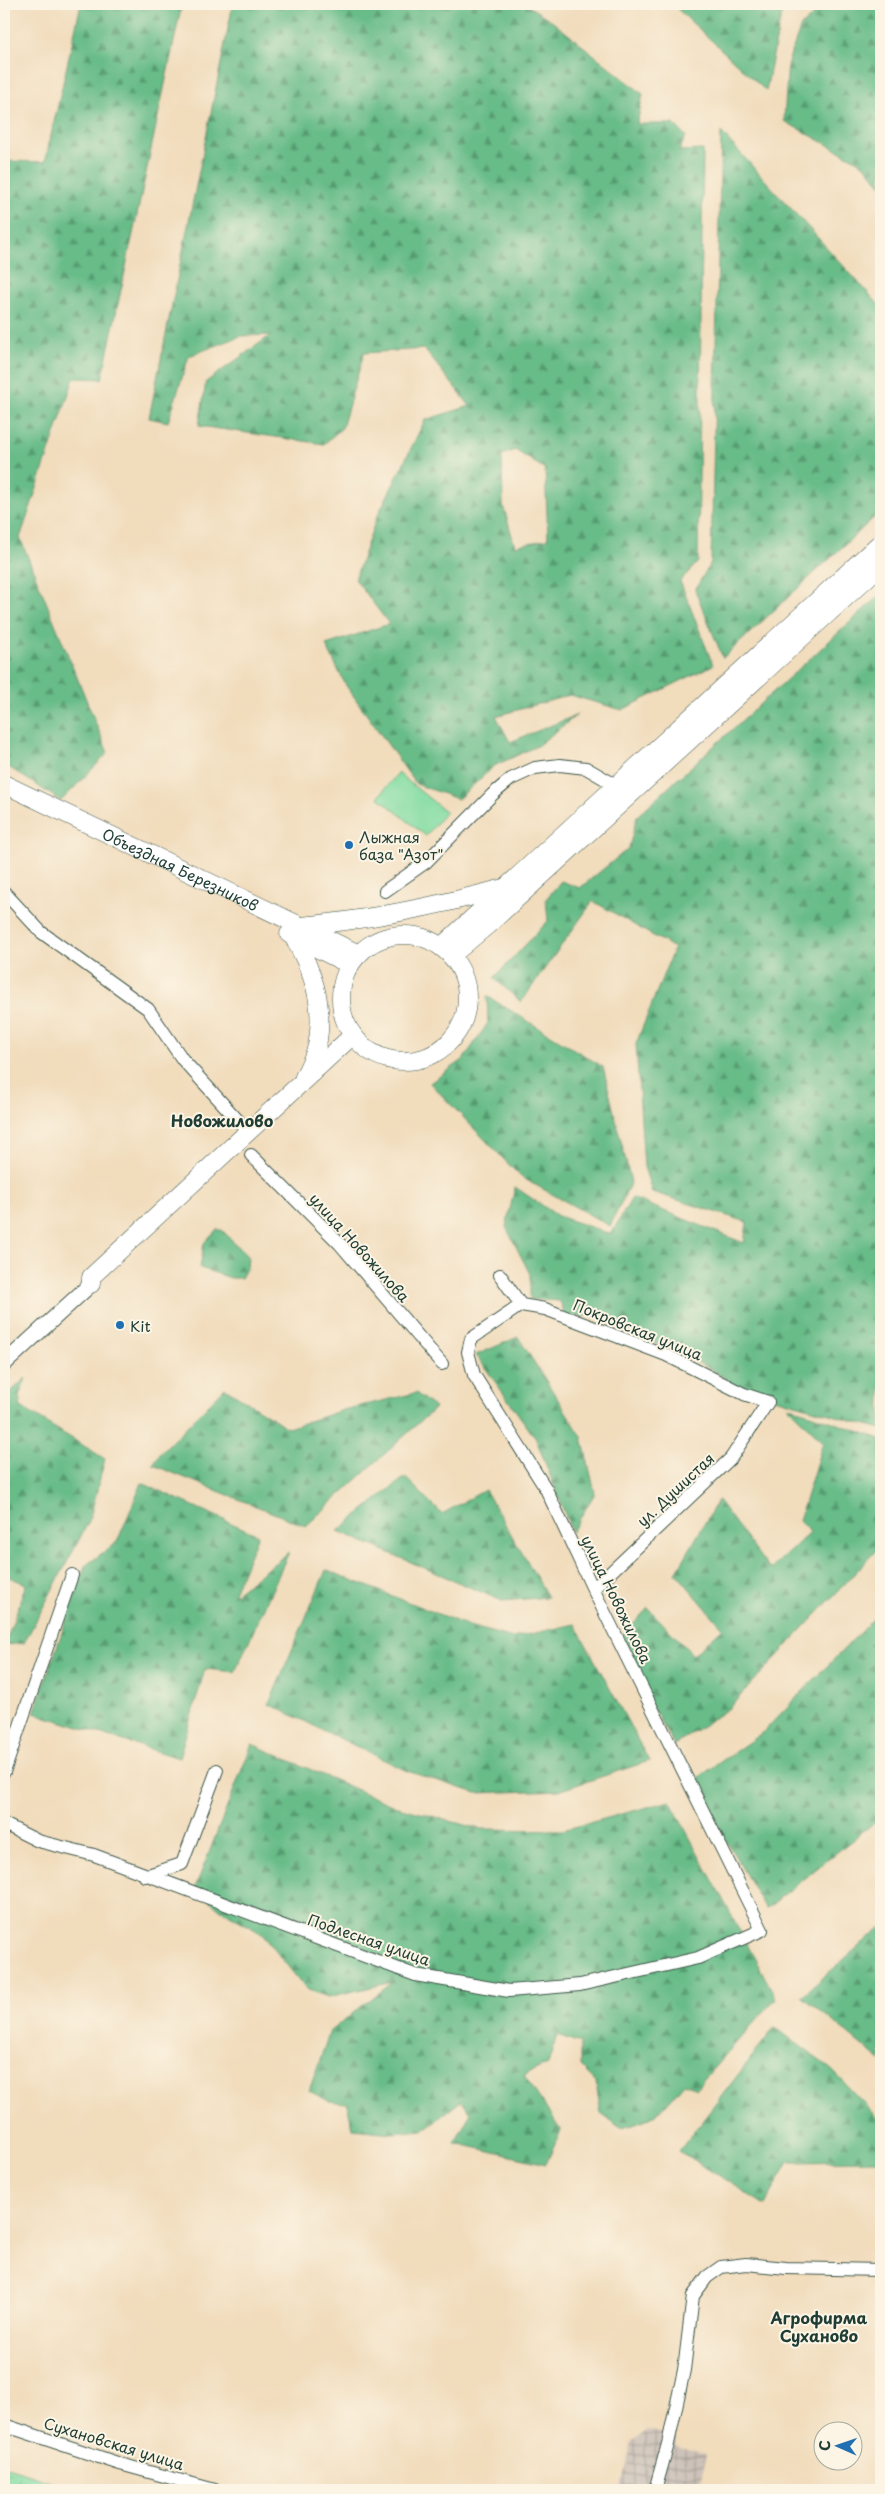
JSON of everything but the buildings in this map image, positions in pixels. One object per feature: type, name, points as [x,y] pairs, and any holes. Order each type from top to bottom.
[{"type":"highway","points":[[446,951],[506,887],[881,542]]},
{"type":"highway","points":[[446,951],[490,923],[881,565]]},
{"type":"highway","name":"Объездная Березников","points":[[4,784],[355,960]]},
{"type":"highway","name":"Объездная Березников","points":[[4,794],[296,931]]},
{"type":"highway","points":[[302,1082],[318,1042],[319,1001],[310,966],[296,931],[435,906],[506,887]]},
{"type":"highway","points":[[402,935],[423,938],[446,951],[464,981],[467,1002],[462,1022],[444,1047],[426,1057],[400,1061],[375,1054],[356,1038],[347,1025],[341,1005],[343,984],[355,960],[382,939],[402,935]]},
{"type":"highway","points":[[91,1284],[92,1277],[302,1082],[356,1038]]},
{"type":"highway","points":[[91,1284],[356,1038]]},
{"type":"main road","points":[[4,1364],[91,1284]]},
{"type":"street","points":[[385,891],[426,862],[493,794],[511,779],[535,768],[560,765],[586,768],[617,786]]},
{"type":"street","points":[[4,892],[41,932],[148,1009],[183,1060],[244,1127]]},
{"type":"street","name":"улица Новожилова","points":[[251,1156],[340,1244],[442,1364]]},
{"type":"street","points":[[500,1275],[521,1305]]},
{"type":"street","name":"улица Новожилова","points":[[521,1305],[471,1339],[468,1352],[474,1374],[546,1489],[593,1589],[762,1930]]},
{"type":"street","name":"Покровская улица","points":[[521,1305],[545,1309],[666,1355],[744,1394],[768,1402]]},
{"type":"street","name":"ул. Душистая","points":[[593,1589],[731,1458],[768,1402]]},
{"type":"street","points":[[4,1772],[72,1575]]},
{"type":"street","points":[[145,1876],[182,1864],[217,1770]]},
{"type":"street","name":"Подлесная улица","points":[[4,1824],[38,1841],[94,1855],[145,1876],[415,1975],[509,1991],[580,1985],[698,1958],[762,1930]]},
{"type":"street","points":[[655,2490],[668,2444],[684,2370],[693,2296],[707,2277],[721,2267],[746,2264],[786,2268],[881,2270]]},
{"type":"street","name":"Сухановская улица","points":[[4,2425],[120,2464],[215,2490]]},
{"type":"shaded area","points":[[648,2430],[677,2437],[676,2446],[707,2454],[698,2490],[620,2490],[632,2442]]},
{"type":"green space","points":[[81,4],[182,4],[102,379],[74,378],[20,538],[108,753],[61,801],[4,764],[4,161],[45,162]]},
{"type":"green space","points":[[233,4],[525,4],[549,19],[643,94],[637,124],[674,124],[686,136],[679,151],[703,150],[698,562],[680,581],[713,665],[622,710],[570,695],[496,716],[510,742],[577,715],[537,746],[494,766],[458,799],[416,784],[345,684],[326,645],[389,624],[355,579],[376,519],[425,420],[470,406],[424,349],[364,353],[342,428],[324,444],[199,426],[206,382],[271,335],[241,336],[189,356],[168,422],[149,418]],"holes":[[[515,450],[545,469],[548,539],[515,546],[503,505],[502,455]]]},
{"type":"green space","points":[[672,4],[797,4],[781,15],[766,91]]},
{"type":"green space","points":[[827,4],[881,4],[881,185],[865,165],[784,121],[788,62],[801,26]]},
{"type":"green space","points":[[721,132],[881,307],[881,511],[723,658],[695,590],[711,562]]},
{"type":"green space","points":[[881,594],[881,1429],[737,1387],[710,1368],[593,1315],[566,1318],[560,1301],[530,1299],[530,1274],[506,1227],[515,1187],[558,1216],[611,1234],[632,1198],[744,1243],[747,1222],[652,1192],[644,1167],[636,1044],[674,948],[593,901],[521,1002],[494,978],[548,921],[546,899],[561,881],[580,888],[629,848],[637,816]]},
{"type":"green space","points":[[398,773],[446,812],[426,836],[378,797]]},
{"type":"green space","points":[[487,996],[603,1067],[631,1182],[610,1226],[521,1177],[430,1083],[463,1060],[488,1023]]},
{"type":"green space","points":[[216,1230],[222,1230],[248,1257],[247,1267],[241,1278],[231,1278],[200,1268],[204,1243]]},
{"type":"green space","points":[[518,1337],[582,1437],[595,1493],[572,1532],[536,1439],[476,1355]]},
{"type":"green space","points":[[26,1378],[19,1396],[21,1407],[105,1459],[89,1521],[24,1643],[5,1645],[26,1584],[4,1575],[4,1398]]},
{"type":"green space","points":[[225,1388],[288,1428],[343,1410],[416,1393],[435,1408],[306,1526],[153,1465],[160,1453]]},
{"type":"green space","points":[[787,1406],[881,1439],[881,1545],[729,1708],[674,1745],[615,1643],[648,1608],[693,1655],[723,1628],[676,1573],[718,1500],[770,1570],[810,1532],[799,1520],[823,1442]]},
{"type":"green space","points":[[405,1477],[442,1514],[485,1490],[548,1597],[502,1601],[338,1531]]},
{"type":"green space","points":[[142,1483],[258,1535],[233,1595],[289,1552],[235,1672],[205,1669],[179,1758],[34,1713],[85,1566],[117,1542]]},
{"type":"green space","points":[[326,1570],[469,1626],[513,1638],[575,1624],[649,1761],[561,1790],[476,1793],[407,1771],[269,1704]]},
{"type":"green space","points":[[881,1611],[881,1817],[766,1909],[692,1782],[763,1732]]},
{"type":"green space","points":[[252,1744],[394,1806],[480,1829],[563,1830],[670,1801],[776,1998],[696,2088],[684,2083],[664,2107],[650,2118],[621,2128],[601,2114],[596,2082],[580,2066],[580,2043],[557,2035],[548,2064],[524,2075],[561,2131],[546,2164],[455,2143],[471,2112],[461,2101],[423,2130],[392,2133],[353,2129],[347,2103],[329,2101],[309,2091],[330,2031],[393,1982],[328,1997],[306,1989],[262,1934],[220,1909],[195,1888]]},
{"type":"green space","points":[[881,1927],[881,2061],[802,1996]]},
{"type":"green space","points":[[775,2027],[832,2070],[881,2121],[881,2144],[876,2161],[789,2162],[765,2205],[679,2151]]},
{"type":"green space","points":[[4,2466],[78,2490],[4,2490]]},
{"type":"place","name":"Лыжная база \"Азот\"","points":[[349,845]]},
{"type":"place","name":"Kit","points":[[120,1325]]},
{"type":"district","name":"Новожилово","points":[[222,1120]]},
{"type":"district","name":"Агрофирма Суханово","points":[[819,2326]]}]
